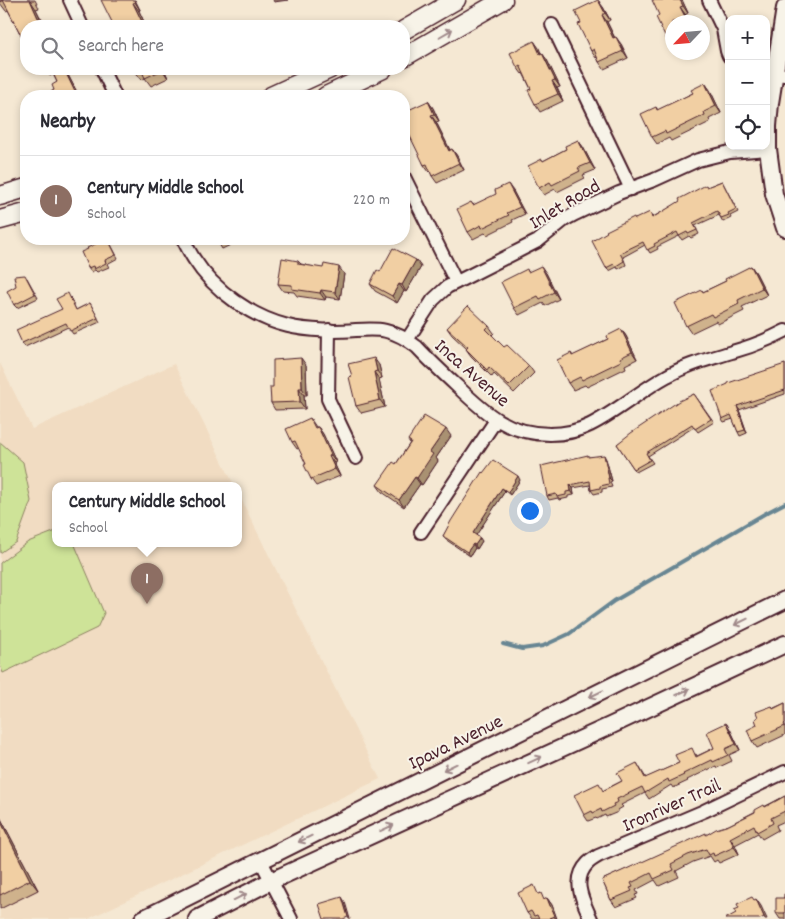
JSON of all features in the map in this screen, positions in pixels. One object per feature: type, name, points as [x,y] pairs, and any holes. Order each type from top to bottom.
[{"type":"main road","points":[[410,27],[456,0]]},
{"type":"main road","points":[[410,54],[503,0]]},
{"type":"main road","points":[[284,90],[317,75]]},
{"type":"main road","points":[[339,90],[371,75]]},
{"type":"main road","points":[[0,196],[20,190]]},
{"type":"main road","points":[[0,220],[20,215]]},
{"type":"street","points":[[70,0],[79,20]]},
{"type":"street","points":[[709,0],[723,29],[725,40]]},
{"type":"street","points":[[770,111],[785,8]]},
{"type":"street","points":[[552,25],[631,189]]},
{"type":"street","points":[[105,75],[111,90]]},
{"type":"street","name":"Inlet Road","points":[[407,340],[433,300],[447,287],[532,244],[575,214],[605,199],[698,160],[730,152],[755,150]]},
{"type":"street","points":[[768,150],[774,194],[785,228]]},
{"type":"street","points":[[410,189],[456,282]]},
{"type":"street","name":"Inca Avenue","points":[[186,245],[194,260],[208,277],[226,295],[245,308],[267,319],[288,326],[310,330],[388,331],[407,340],[477,406],[496,420],[523,431],[538,434],[556,434],[588,426],[679,370],[754,345],[785,331]]},
{"type":"street","points":[[329,330],[328,399],[356,458]]},
{"type":"street","points":[[421,532],[496,420]]},
{"type":"street","name":"Ipava Avenue","points":[[143,919],[785,600]]},
{"type":"street","points":[[197,919],[271,881],[785,644]]},
{"type":"street","name":"Ironriver Trail","points":[[591,919],[582,900],[579,887],[579,877],[588,862],[704,811],[785,772]]},
{"type":"street","points":[[261,861],[291,919]]},
{"type":"shaded area","points":[[0,363],[32,429],[174,364],[233,482],[52,482],[52,547],[242,547],[242,501],[380,779],[88,919],[0,919]]},
{"type":"green space","points":[[0,442],[23,462],[31,501],[16,542],[0,553]]},
{"type":"green space","points":[[52,533],[52,547],[76,547],[104,613],[97,628],[3,673],[0,665],[0,563],[28,542]]},
{"type":"building","points":[[3,0],[30,0],[38,18],[41,17],[43,20],[20,20],[20,33]]},
{"type":"building","points":[[101,0],[134,0],[135,2],[133,3],[141,20],[111,20]]},
{"type":"building","points":[[598,0],[605,13],[602,15],[613,38],[616,37],[623,51],[599,62],[594,49],[591,51],[578,24],[581,23],[575,11]]},
{"type":"building","points":[[652,0],[680,0],[683,6],[680,7],[684,15],[665,15],[665,36],[656,17],[659,15]]},
{"type":"building","points":[[534,41],[555,80],[552,81],[558,94],[535,104],[528,90],[531,89],[520,65],[517,67],[510,53]]},
{"type":"building","points":[[54,75],[67,75],[74,90],[54,90],[52,85],[57,82]]},
{"type":"building","points":[[705,83],[716,106],[704,112],[705,115],[666,134],[665,131],[652,137],[641,114],[656,107],[657,110],[693,93],[691,90]]},
{"type":"building","points":[[428,101],[434,114],[431,115],[449,151],[452,149],[459,163],[432,176],[427,164],[424,165],[410,136],[410,109]]},
{"type":"building","points":[[578,140],[590,163],[578,168],[580,171],[552,185],[550,182],[539,188],[528,166],[542,159],[543,161],[566,149],[565,146]]},
{"type":"building","points":[[722,181],[736,209],[728,213],[729,215],[721,218],[717,211],[693,223],[697,230],[679,236],[677,232],[654,244],[655,246],[647,250],[643,242],[620,253],[624,261],[616,266],[614,264],[606,268],[592,241],[606,231],[634,217],[635,219],[650,212],[652,218],[680,201],[679,199],[706,185],[707,187]]},
{"type":"building","points":[[508,184],[520,207],[507,213],[509,215],[482,228],[481,225],[468,232],[457,209],[471,202],[473,205],[496,194],[495,190]]},
{"type":"building","points":[[93,245],[111,245],[116,255],[105,260],[106,263],[94,269],[93,266],[88,268],[81,252]]},
{"type":"building","points":[[393,248],[416,260],[402,285],[399,284],[392,296],[370,284],[377,270],[380,272]]},
{"type":"building","points":[[282,258],[298,261],[298,264],[323,268],[324,264],[339,267],[335,292],[321,290],[320,293],[292,289],[292,285],[278,284]]},
{"type":"building","points":[[541,266],[554,292],[540,299],[538,296],[514,308],[501,282],[527,269],[528,272]]},
{"type":"building","points":[[751,266],[762,288],[738,300],[739,304],[713,317],[711,314],[686,326],[675,303],[726,281],[725,279]]},
{"type":"building","points":[[25,275],[35,294],[14,305],[7,291],[16,286],[14,276]]},
{"type":"building","points":[[68,293],[76,310],[90,303],[98,318],[70,331],[66,323],[22,343],[16,330],[62,309],[56,299]]},
{"type":"building","points":[[468,306],[489,326],[486,329],[504,347],[507,345],[529,366],[509,386],[489,367],[487,370],[466,349],[468,347],[447,328]]},
{"type":"building","points":[[621,329],[632,352],[620,358],[621,361],[582,380],[580,377],[568,383],[557,360],[571,353],[572,356],[608,339],[607,336]]},
{"type":"building","points":[[301,358],[302,388],[299,388],[300,402],[271,403],[270,387],[273,387],[273,360]]},
{"type":"building","points":[[374,358],[377,371],[374,372],[380,400],[356,406],[349,377],[352,376],[348,364]]},
{"type":"building","points":[[785,364],[785,390],[737,406],[745,430],[738,432],[731,415],[722,419],[712,391],[728,383]]},
{"type":"building","points":[[694,394],[711,419],[695,429],[692,424],[646,453],[650,460],[634,469],[617,444],[679,401]]},
{"type":"building","points":[[424,416],[446,429],[430,452],[433,454],[399,500],[377,485],[393,462],[396,464],[411,442],[408,440]]},
{"type":"building","points":[[310,418],[315,428],[318,427],[331,455],[329,456],[335,469],[311,479],[295,441],[292,442],[286,429]]},
{"type":"building","points":[[588,455],[588,457],[604,455],[609,484],[591,490],[590,481],[570,485],[571,491],[566,492],[566,495],[557,497],[556,494],[547,496],[541,466]]},
{"type":"building","points":[[493,460],[518,476],[508,492],[502,488],[473,533],[480,538],[467,552],[443,536],[482,472]]},
{"type":"building","points":[[785,703],[785,726],[752,741],[747,730],[757,725],[755,719],[758,717],[756,712],[772,706],[773,709]]},
{"type":"building","points":[[726,723],[736,744],[725,749],[728,755],[713,762],[712,760],[669,782],[668,779],[645,793],[642,787],[617,799],[618,802],[613,804],[614,806],[602,812],[601,809],[584,815],[574,795],[599,783],[603,791],[622,781],[617,773],[637,763],[645,778],[679,763],[675,755],[692,748],[696,757],[714,748],[707,732]]},
{"type":"building","points":[[785,796],[785,811],[771,818],[773,823],[757,832],[754,825],[730,838],[734,847],[714,856],[713,853],[709,855],[706,849],[688,855],[671,864],[674,870],[654,879],[651,873],[631,883],[633,887],[630,888],[632,891],[611,900],[602,880],[706,833],[706,835],[716,829],[729,825],[755,812],[755,810],[764,805],[765,807]]},
{"type":"building","points":[[0,820],[30,880],[0,895]]},
{"type":"building","points":[[534,885],[538,894],[541,893],[544,900],[547,898],[554,916],[550,919],[539,919],[531,911],[527,913],[518,893]]},
{"type":"building","points":[[784,894],[785,913],[776,913],[776,898],[784,898]]},
{"type":"building","points":[[342,897],[348,917],[343,919],[324,919],[319,904]]},
{"type":"building","points":[[752,897],[754,900],[756,899],[764,917],[760,919],[725,919],[736,913],[734,910],[739,908],[737,904]]},
{"type":"waterway","points":[[503,644],[522,649],[543,646],[569,634],[614,601],[785,503]]},
{"type":"place","name":"Century Middle School","points":[[147,604]]}]
